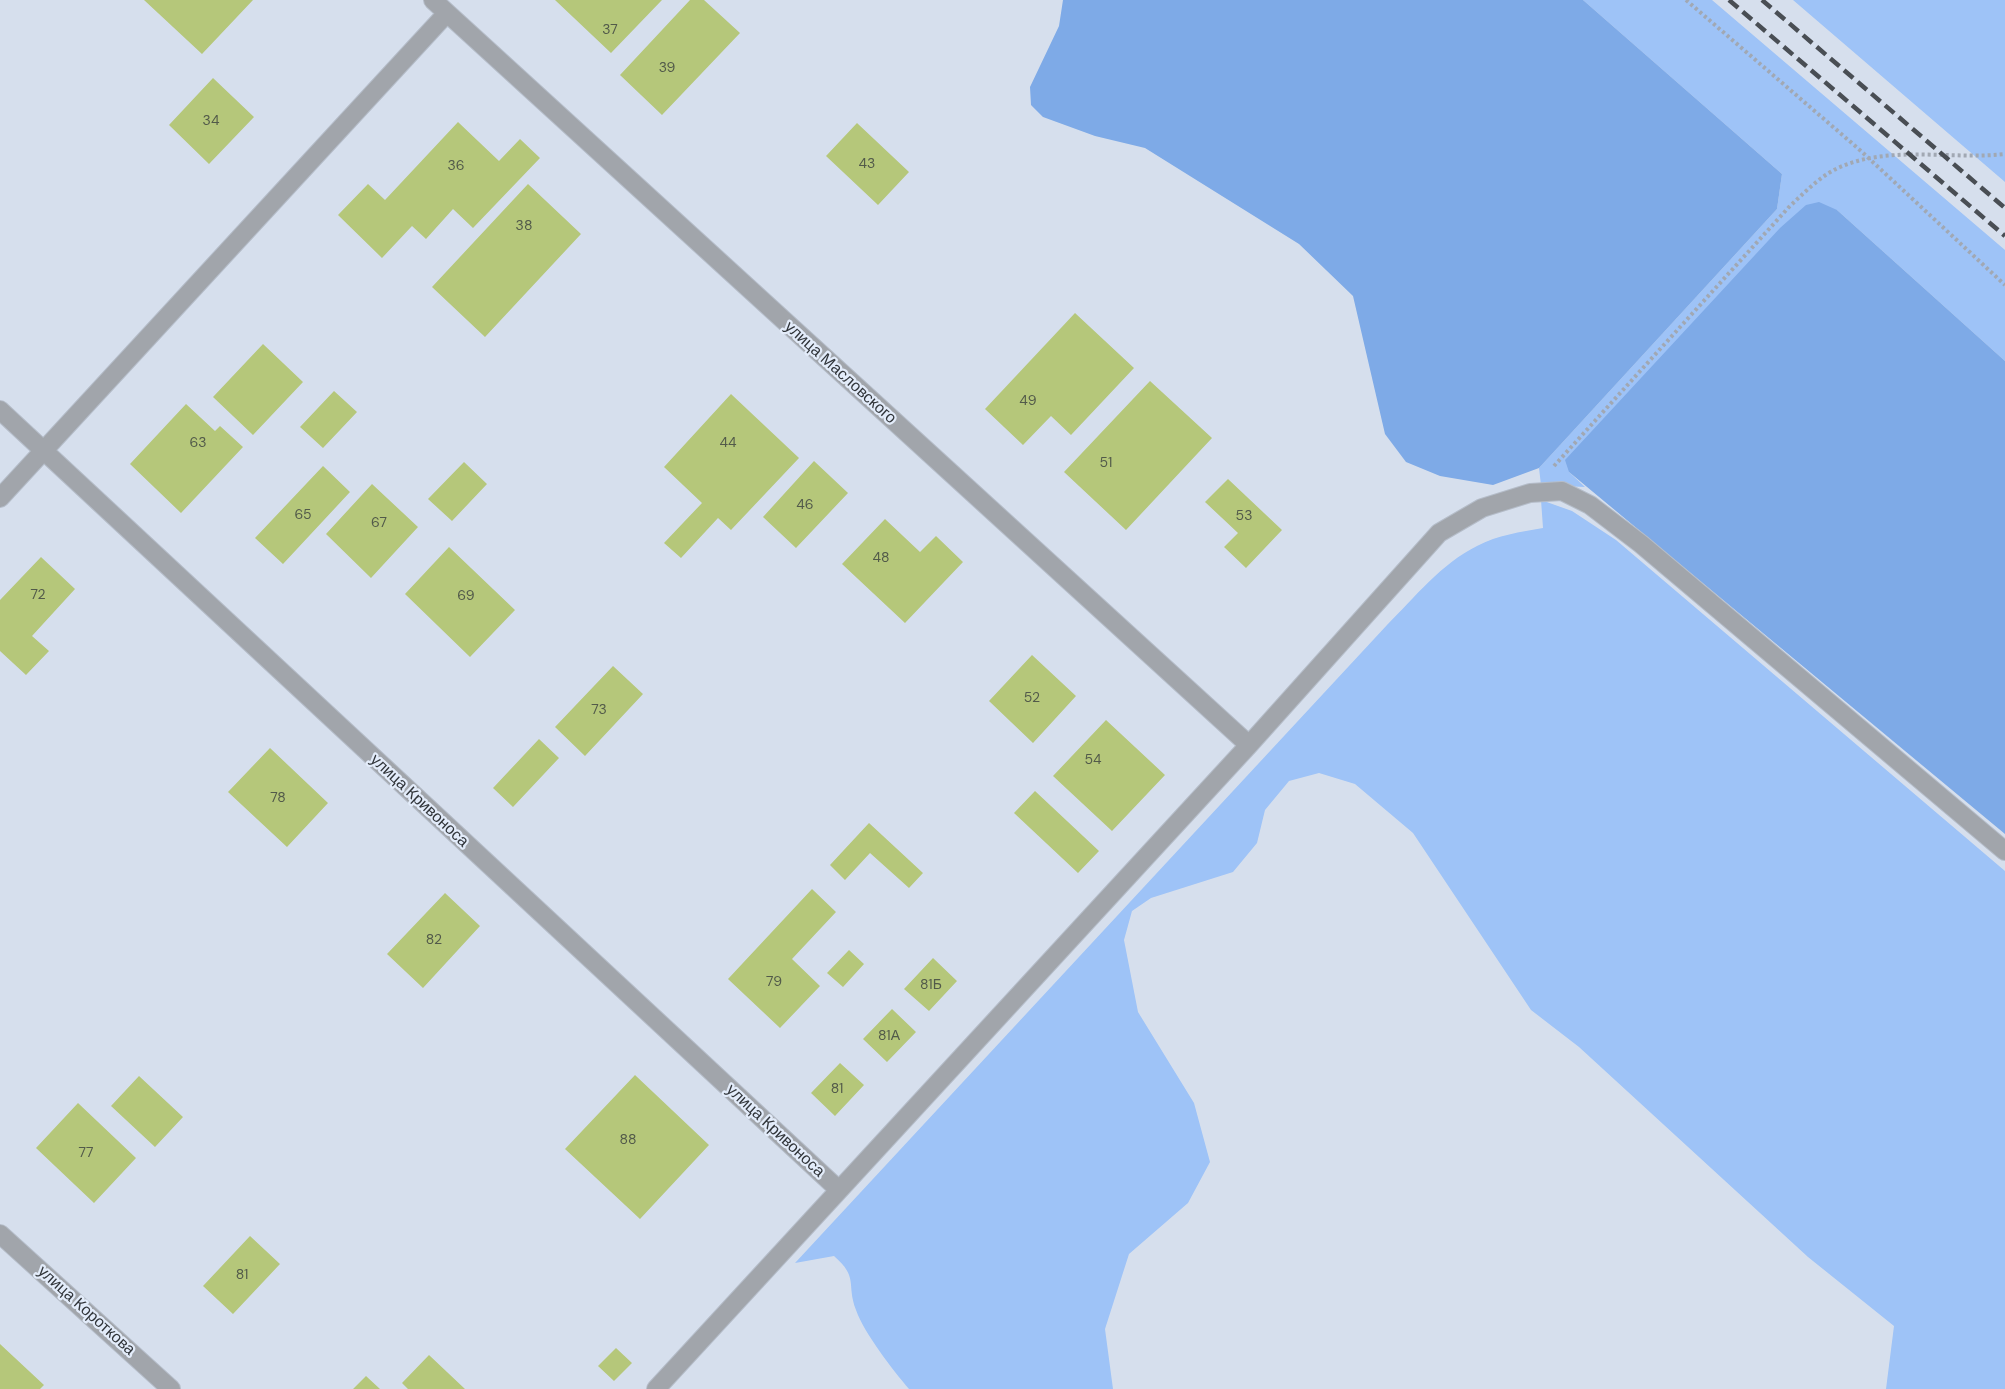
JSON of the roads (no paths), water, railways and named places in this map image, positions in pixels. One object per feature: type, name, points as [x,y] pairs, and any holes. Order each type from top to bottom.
[{"type":"street","name":"улица Масловского","points":[[433,0],[1249,745]]},
{"type":"street","points":[[0,498],[447,13]]},
{"type":"street","name":"улица Кривоноса","points":[[0,410],[839,1190]]},
{"type":"street","points":[[656,1389],[1249,745],[1440,533],[1482,508],[1530,493],[1562,491],[1590,505],[1641,544],[2005,851]]},
{"type":"street","name":"улица Короткова","points":[[0,1234],[171,1389]]},
{"type":"railway","points":[[1729,0],[2005,236]]},
{"type":"railway","points":[[1762,0],[2005,208]]}]
